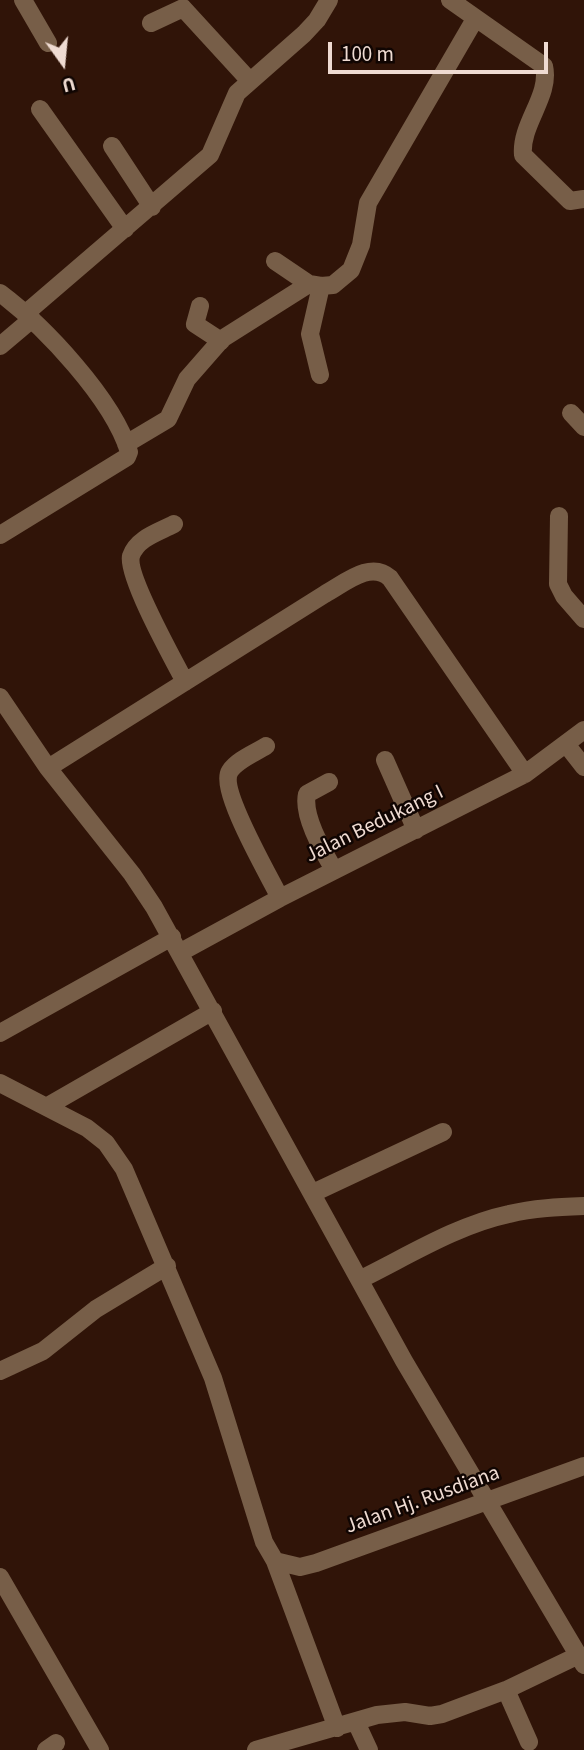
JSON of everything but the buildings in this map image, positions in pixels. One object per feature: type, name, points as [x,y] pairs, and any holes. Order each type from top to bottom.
[{"type":"street","points":[[23,0],[48,43]]},
{"type":"street","points":[[0,346],[29,316],[210,155],[229,105],[249,80],[304,34],[317,20],[329,0]]},
{"type":"street","points":[[450,0],[544,66],[543,85],[523,141],[523,155],[570,201],[584,199]]},
{"type":"street","points":[[151,23],[188,4],[249,80]]},
{"type":"street","points":[[126,444],[167,419],[187,379],[221,341],[241,324],[315,285],[333,285],[351,270],[361,245],[368,203],[475,19]]},
{"type":"street","points":[[40,109],[125,229]]},
{"type":"street","points":[[112,146],[152,207]]},
{"type":"street","points":[[275,261],[315,285]]},
{"type":"street","points":[[315,285],[310,334],[320,375]]},
{"type":"street","points":[[0,293],[29,316],[97,392],[129,452],[127,457],[0,535]]},
{"type":"street","points":[[200,306],[195,324],[221,341]]},
{"type":"street","points":[[570,413],[584,427]]},
{"type":"street","points":[[559,516],[558,584],[564,596],[584,620]]},
{"type":"street","points":[[174,524],[145,538],[132,554],[131,561],[137,585],[185,682]]},
{"type":"street","points":[[48,768],[325,594],[368,571],[378,570],[390,578],[525,774]]},
{"type":"street","points":[[0,696],[48,768],[132,874],[176,944],[404,1361],[581,1660],[442,1714],[394,1713],[256,1750]]},
{"type":"street","name":"Jalan Bedukang I","points":[[0,1032],[176,944],[280,898],[525,774],[584,730]]},
{"type":"street","points":[[566,744],[584,767]]},
{"type":"street","points":[[266,746],[235,766],[229,772],[228,783],[232,801],[280,898]]},
{"type":"street","points":[[384,760],[416,830]]},
{"type":"street","points":[[329,782],[307,794],[306,799],[312,822],[334,870]]},
{"type":"street","points":[[46,1107],[213,1011]]},
{"type":"street","points":[[1,1085],[87,1128],[115,1154],[133,1186],[213,1378],[264,1542],[275,1562],[337,1728]]},
{"type":"street","points":[[313,1194],[443,1132]]},
{"type":"street","points":[[361,1279],[458,1232],[506,1214],[543,1208],[584,1206]]},
{"type":"street","points":[[0,1371],[43,1351],[96,1308],[167,1266]]},
{"type":"street","name":"Jalan Hj. Rusdiana","points":[[275,1562],[300,1567],[316,1563],[489,1502],[584,1465]]},
{"type":"street","points":[[0,1577],[100,1750]]},
{"type":"street","points":[[506,1690],[529,1742]]},
{"type":"street","points":[[356,1722],[369,1750]]}]
